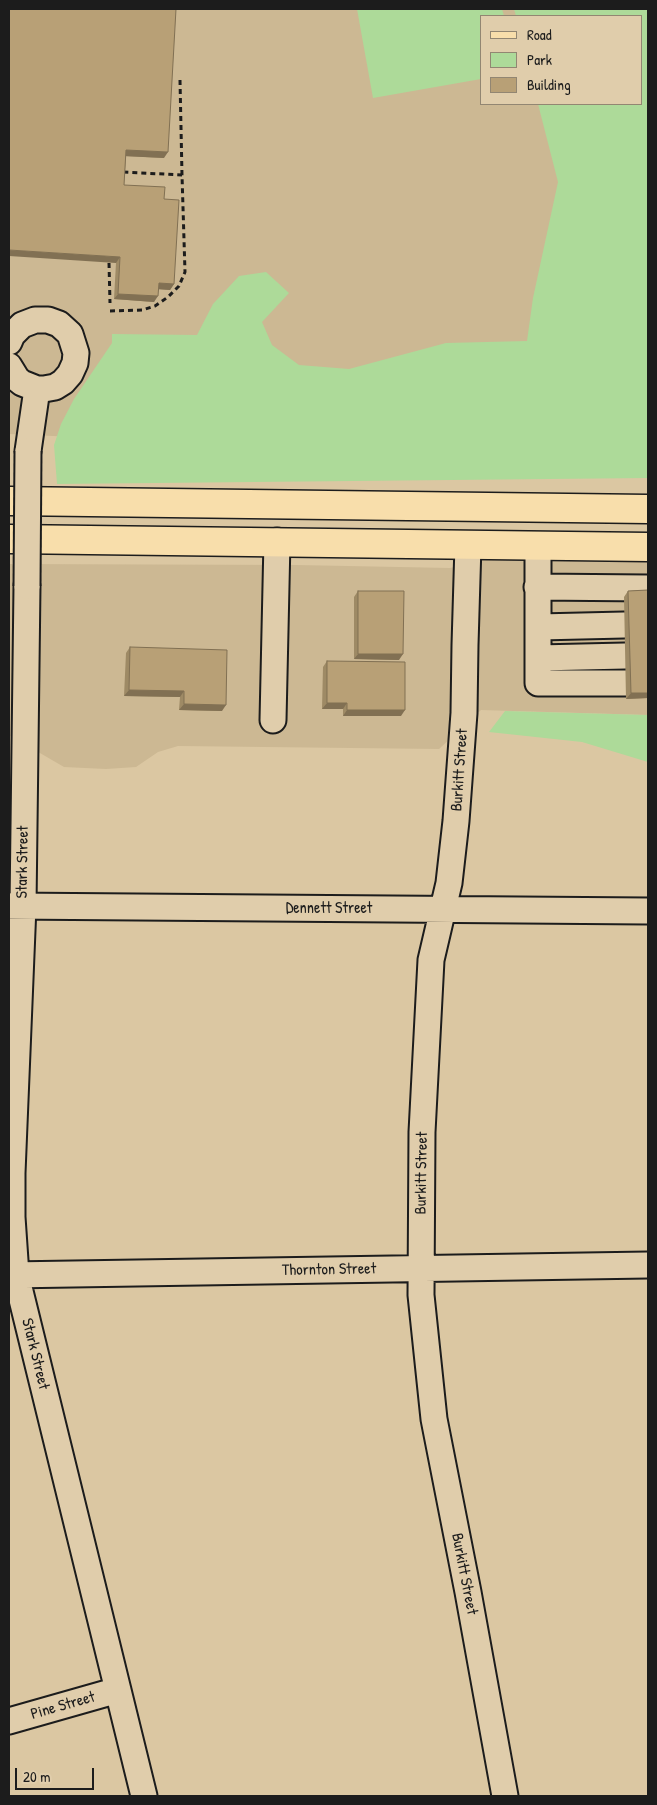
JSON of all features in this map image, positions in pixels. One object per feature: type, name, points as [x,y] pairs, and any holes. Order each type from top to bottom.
[{"type":"main road","points":[[9,501],[648,509]]},
{"type":"main road","points":[[9,539],[648,547]]},
{"type":"street","points":[[9,342],[12,335],[22,325],[35,320],[48,320],[59,324],[70,334],[75,344],[76,353],[75,363],[70,374],[64,382],[55,387],[37,389],[22,383],[17,379],[9,366]]},
{"type":"street","name":"Stark Street","points":[[37,389],[28,451],[27,586],[16,906],[12,1275],[144,1796]]},
{"type":"street","points":[[273,720],[277,542]]},
{"type":"street","name":"Burkitt Street","points":[[468,545],[464,713],[456,821],[449,883],[431,960],[422,1132],[420,1268],[422,1312],[434,1419],[468,1592],[504,1796]]},
{"type":"street","points":[[538,546],[538,683],[626,684]]},
{"type":"street","points":[[537,587],[648,588]]},
{"type":"street","points":[[539,627],[624,626]]},
{"type":"street","points":[[538,658],[625,656]]},
{"type":"street","name":"Dennett Street","points":[[16,906],[442,911],[648,911]]},
{"type":"street","name":"Thornton Street","points":[[12,1275],[648,1264]]},
{"type":"street","name":"Pine Street","points":[[9,1721],[118,1690]]},
{"type":"path","points":[[110,311],[142,310],[155,306],[179,286],[185,272],[180,80]]},
{"type":"path","points":[[121,172],[182,175]]},
{"type":"path","points":[[109,263],[110,303]]},
{"type":"shaded area","points":[[9,9],[529,9],[531,15],[480,15],[480,105],[551,105],[567,174],[541,458],[9,434]]},
{"type":"shaded area","points":[[489,558],[648,562],[648,715],[481,710],[439,749],[178,746],[158,752],[136,767],[106,769],[64,767],[9,735],[9,564],[296,565],[450,568]]},
{"type":"green space","points":[[357,9],[502,9],[504,15],[480,15],[480,79],[373,98]]},
{"type":"green space","points":[[514,9],[648,9],[648,478],[57,484],[54,445],[61,424],[74,399],[112,343],[112,334],[197,335],[213,304],[239,276],[266,272],[289,293],[262,322],[272,345],[299,365],[349,369],[446,343],[527,341],[533,298],[558,182],[538,105],[642,105],[642,15],[516,15]]},
{"type":"green space","points":[[505,711],[648,715],[648,762],[582,742],[489,732]]},
{"type":"building","points":[[9,9],[176,9],[168,152],[126,150],[124,185],[165,187],[164,199],[179,200],[174,284],[159,283],[158,296],[118,294],[120,257],[9,250]]},
{"type":"building","points":[[648,590],[648,693],[631,693],[628,591]]},
{"type":"building","points":[[358,591],[404,591],[403,654],[358,654]]},
{"type":"building","points":[[130,647],[227,650],[226,705],[184,704],[184,691],[129,690]]},
{"type":"building","points":[[327,661],[405,662],[405,710],[347,710],[347,703],[327,703]]}]
